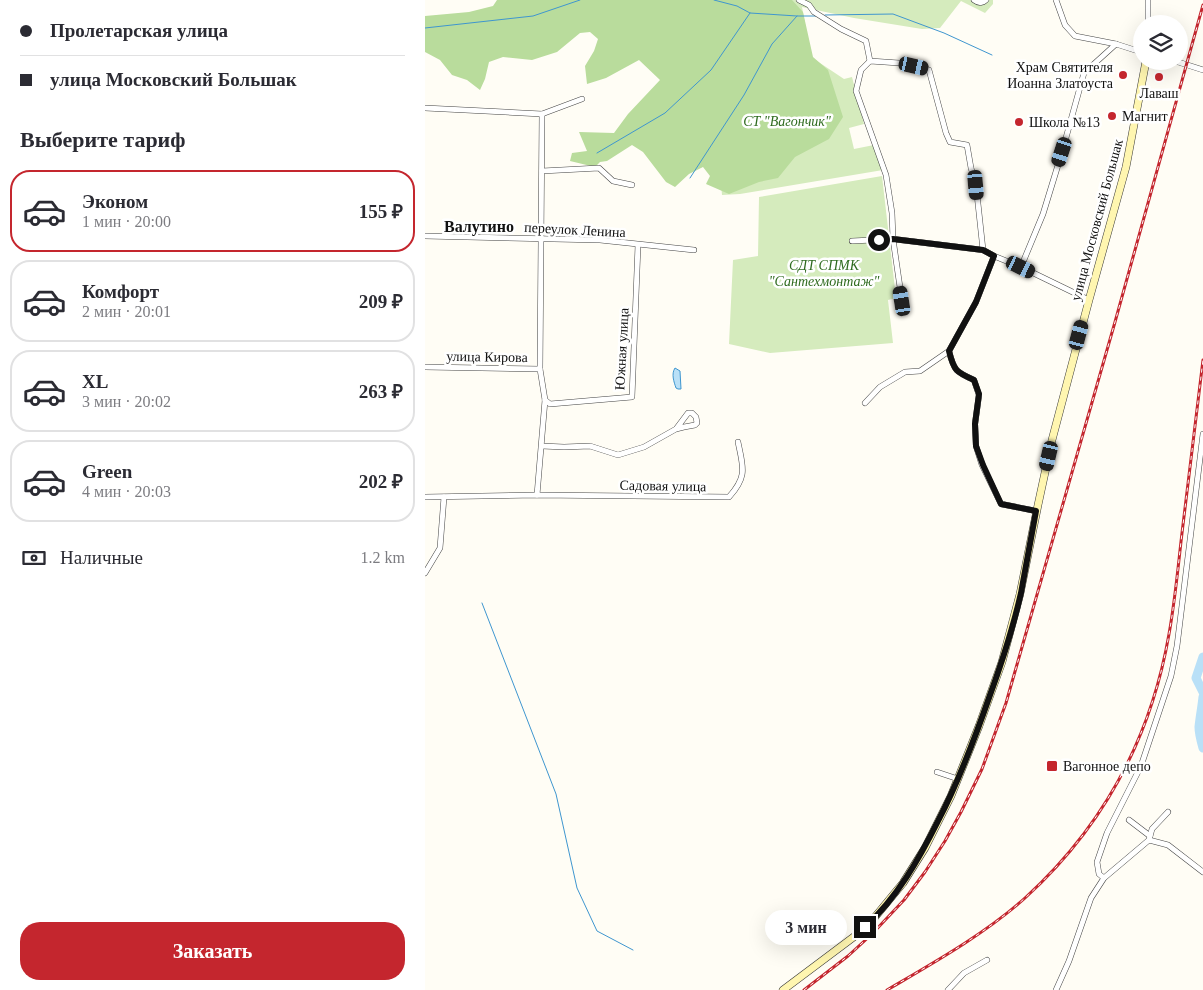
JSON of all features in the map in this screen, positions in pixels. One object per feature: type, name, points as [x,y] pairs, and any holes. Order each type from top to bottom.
[{"type":"street","points":[[799,0],[809,2],[815,12],[841,29],[866,41],[870,61]]},
{"type":"street","points":[[973,0],[978,3],[986,0]]},
{"type":"street","points":[[1055,0],[1065,25],[1075,36],[1133,49]]},
{"type":"street","points":[[1148,0],[1148,15]]},
{"type":"street","points":[[1021,267],[1045,205],[1084,73],[1116,44]]},
{"type":"street","points":[[902,301],[886,175],[856,91],[861,70],[870,61],[899,63],[929,70],[945,132],[950,142],[967,145],[976,185],[983,250]]},
{"type":"street","points":[[1188,65],[1203,70]]},
{"type":"street","name":"улица Московский Большак","points":[[783,990],[855,936],[875,917],[903,883],[925,848],[951,796],[979,726],[1002,662],[1020,594],[1052,440],[1126,167],[1144,70]]},
{"type":"street","points":[[425,108],[543,114],[582,99]]},
{"type":"street","points":[[540,369],[543,114]]},
{"type":"street","points":[[542,171],[599,168],[613,181],[632,185]]},
{"type":"street","name":"переулок Ленина","points":[[425,236],[601,240],[694,250]]},
{"type":"street","points":[[852,240],[893,239],[983,250],[1089,300]]},
{"type":"street","name":"Южная улица","points":[[548,402],[632,397],[638,245]]},
{"type":"street","points":[[865,403],[880,387],[905,372],[920,371],[949,351],[976,302],[994,256]]},
{"type":"street","points":[[949,351],[953,366],[961,374],[974,380],[979,394],[975,424],[976,446],[1001,504],[1036,511]]},
{"type":"street","name":"улица Кирова","points":[[425,367],[540,369],[548,402]]},
{"type":"street","points":[[537,495],[545,408],[548,402]]},
{"type":"street","points":[[541,446],[590,446],[618,455],[644,447],[676,430]]},
{"type":"street","points":[[1104,878],[1099,874],[1097,862],[1107,833],[1141,766],[1171,676],[1176,654],[1203,434]]},
{"type":"street","name":"Садовая улица","points":[[425,497],[537,495],[729,497],[739,487],[744,470],[738,442]]},
{"type":"street","points":[[425,573],[440,548],[444,497]]},
{"type":"street","points":[[937,772],[958,779]]},
{"type":"street","points":[[1056,990],[1069,961],[1091,898],[1104,878],[1150,838],[1152,829],[1168,812]]},
{"type":"street","points":[[1129,820],[1150,838],[1168,845],[1203,872]]},
{"type":"street","points":[[948,990],[964,972],[987,960]]},
{"type":"green space","points":[[497,0],[792,0],[803,12],[813,57],[828,70],[843,117],[829,139],[795,157],[778,178],[759,182],[729,194],[706,184],[710,176],[703,167],[689,174],[675,187],[666,182],[643,152],[632,145],[607,161],[600,162],[595,167],[570,161],[572,153],[587,151],[579,132],[614,133],[628,114],[660,80],[639,60],[606,78],[587,84],[585,66],[594,51],[598,39],[590,32],[580,33],[557,52],[532,60],[503,57],[489,62],[480,90],[467,80],[452,75],[440,60],[425,52],[425,16],[469,12],[493,6]]},
{"type":"green space","name":"СТ \"Вагончик\"","points":[[658,0],[993,0],[993,4],[985,13],[961,1],[940,28],[922,29],[802,7],[811,57],[844,79],[852,77],[864,124],[849,128],[854,149],[874,145],[883,170],[740,194],[722,195],[718,152]]},
{"type":"green space","name":"СДТ СПМК \"Сантехмонтаж\"","points":[[882,176],[896,298],[888,300],[893,343],[770,353],[729,344],[733,260],[758,256],[759,197]]},
{"type":"water","points":[[675,368],[680,371],[681,389],[676,388],[674,383],[673,375]]},
{"type":"waterway","points":[[425,28],[533,16],[580,0]]},
{"type":"waterway","points":[[714,0],[737,6],[750,13],[816,16]]},
{"type":"waterway","points":[[597,153],[665,113],[711,70],[750,13]]},
{"type":"waterway","points":[[825,15],[893,14],[944,33],[992,55]]},
{"type":"waterway","points":[[690,178],[744,95],[772,44],[797,16]]},
{"type":"waterway","points":[[482,603],[556,794],[577,888],[597,931],[633,950]]},
{"type":"waterway","points":[[1203,657],[1196,678],[1203,692]]},
{"type":"waterway","points":[[1203,697],[1199,727],[1203,748]]},
{"type":"railway","points":[[804,990],[848,956],[904,900],[945,841],[982,769],[1006,703],[1203,5]]},
{"type":"railway","points":[[887,990],[940,959],[993,924],[1025,898],[1053,871],[1100,811],[1136,745],[1150,709],[1161,672],[1169,634],[1203,360]]},
{"type":"place","name":"Храм Святителя Иоанна Златоуста","points":[[1123,75]]},
{"type":"place","name":"Лаваш","points":[[1159,77]]},
{"type":"place","name":"Магнит","points":[[1112,116]]},
{"type":"place","name":"Школа №13","points":[[1019,122]]},
{"type":"place","name":"Вагонное депо","points":[[1052,766]]},
{"type":"district","name":"Валутино","points":[[479,226]]},
{"type":"route","points":[[865,927],[903,883],[925,848],[951,796],[1002,662],[1020,594],[1036,511],[1001,504],[976,446],[975,424],[979,394],[974,380],[961,374],[953,366],[949,351],[976,302],[994,256],[983,250],[893,239],[879,240]]}]
